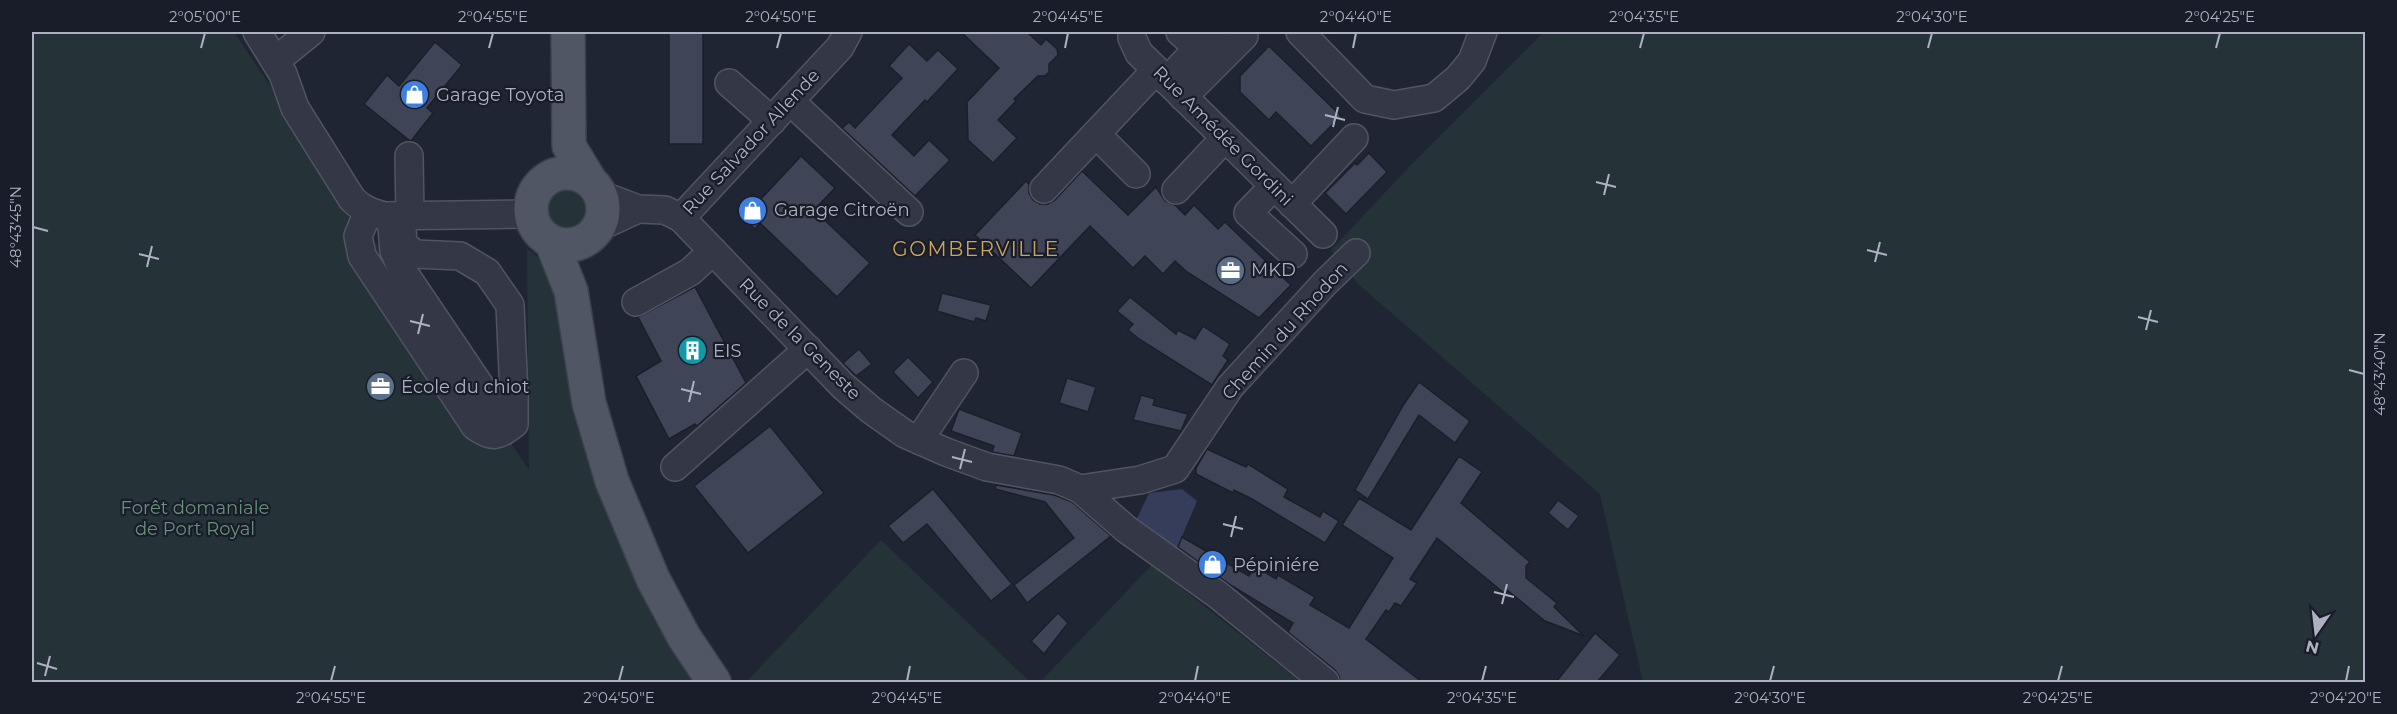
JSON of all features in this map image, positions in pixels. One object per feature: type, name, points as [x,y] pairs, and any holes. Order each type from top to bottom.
[{"type":"main road","points":[[568,32],[569,146],[593,211],[572,291]]},
{"type":"main road","points":[[569,146],[550,176],[537,188],[531,205],[531,214],[538,231],[552,243],[572,291],[589,404],[612,481],[653,579],[710,681]]},
{"type":"main road","points":[[550,176],[570,172],[593,211]]},
{"type":"main road","points":[[552,243],[574,245],[593,211]]},
{"type":"street","points":[[257,32],[279,68],[295,108],[352,199],[393,215],[531,214]]},
{"type":"street","points":[[279,68],[311,32]]},
{"type":"street","name":"Rue Salvador Allende","points":[[593,211],[665,210],[681,218],[840,47],[848,32]]},
{"type":"street","name":"Rue Amédée Gordini","points":[[1132,32],[1132,38],[1139,53],[1323,234]]},
{"type":"street","points":[[1300,32],[1365,99],[1394,105],[1434,98],[1458,78],[1472,61],[1483,32]]},
{"type":"street","points":[[1044,189],[1096,134],[1168,83],[1244,36]]},
{"type":"street","points":[[1168,83],[1197,37]]},
{"type":"street","points":[[729,83],[781,111],[909,212]]},
{"type":"street","points":[[1096,134],[1136,174]]},
{"type":"street","points":[[1176,190],[1224,138]]},
{"type":"street","points":[[1293,254],[1248,213],[1283,195],[1354,138]]},
{"type":"street","points":[[393,215],[358,236],[362,256],[475,426],[491,435],[500,435],[514,424],[510,304],[487,272],[460,256],[415,254],[403,244],[393,215],[409,156]]},
{"type":"street","name":"Rue de la Geneste","points":[[681,218],[843,386],[905,434],[987,467],[1059,480],[1080,489],[1140,540],[1218,595],[1325,682]]},
{"type":"street","points":[[636,302],[690,272],[713,251]]},
{"type":"street","name":"Chemin du Rhodon","points":[[1080,489],[1140,480],[1175,469],[1230,387],[1324,283],[1356,253]]},
{"type":"street","points":[[675,467],[808,349]]},
{"type":"street","points":[[919,440],[964,373]]},
{"type":"street","points":[[1113,516],[1140,480]]},
{"type":"green space","name":"Forêt domaniale de Port Royal","points":[[32,32],[234,32],[529,470],[527,249],[547,264],[700,682],[32,682]]},
{"type":"green space","points":[[1544,32],[2365,32],[2365,682],[1643,682],[1600,494],[1357,283],[1331,250],[1408,168]]},
{"type":"green space","points":[[567,190],[581,196],[587,210],[581,224],[567,230],[553,224],[547,210],[553,196]]},
{"type":"green space","points":[[881,540],[1030,682],[746,682]]},
{"type":"green space","points":[[1152,565],[1301,682],[1040,682]]},
{"type":"water","points":[[1182,489],[1197,501],[1175,553],[1135,523],[1149,493]]},
{"type":"building","points":[[669,32],[703,32],[703,144],[669,144]]},
{"type":"building","points":[[961,32],[1027,32],[1041,45],[1046,39],[1057,49],[1058,55],[1049,64],[1049,72],[1045,76],[1038,76],[1014,99],[1016,101],[998,120],[1017,138],[993,163],[968,140],[967,102],[999,68]]},
{"type":"building","points":[[435,42],[462,65],[427,108],[433,113],[411,141],[364,104],[387,75],[399,86]]},
{"type":"building","points":[[909,44],[927,61],[938,50],[958,69],[892,135],[914,156],[929,140],[950,160],[915,196],[842,128],[849,122],[855,128],[902,78],[889,66]]},
{"type":"building","points":[[1269,46],[1341,116],[1311,146],[1276,112],[1269,120],[1240,92],[1240,76]]},
{"type":"building","points":[[1369,153],[1387,172],[1346,214],[1325,193],[1355,163],[1357,165]]},
{"type":"building","points":[[801,156],[835,188],[814,210],[870,263],[837,297],[760,223],[755,229],[737,212],[753,194],[760,200]]},
{"type":"building","points":[[1082,171],[1128,215],[1156,187],[1165,201],[1175,205],[1185,215],[1194,205],[1218,229],[1225,222],[1291,285],[1259,318],[1187,272],[1175,261],[1163,274],[1145,256],[1133,268],[1090,226],[1031,288],[975,235],[1026,181],[1033,200],[1040,204],[1048,204],[1055,200]]},
{"type":"building","name":"EIS","points":[[695,287],[746,383],[697,426],[695,424],[669,439],[636,376],[661,361],[638,317]]},
{"type":"building","points":[[942,293],[991,305],[986,321],[976,318],[974,322],[937,311]]},
{"type":"building","points":[[1130,297],[1176,334],[1178,330],[1195,339],[1203,326],[1230,344],[1223,356],[1228,360],[1212,385],[1128,330],[1133,324],[1117,311]]},
{"type":"building","points":[[859,349],[872,364],[856,376],[843,363]]},
{"type":"building","points":[[908,357],[933,382],[918,398],[893,372]]},
{"type":"building","points":[[1067,378],[1096,387],[1088,412],[1059,403]]},
{"type":"building","points":[[1419,382],[1470,421],[1455,443],[1419,415],[1368,499],[1355,490]]},
{"type":"building","points":[[1141,395],[1155,399],[1153,405],[1188,414],[1181,431],[1133,420]]},
{"type":"building","points":[[959,409],[1022,433],[1014,456],[992,452],[994,446],[951,431]]},
{"type":"building","points":[[770,426],[824,493],[748,553],[694,486]]},
{"type":"building","points":[[1207,449],[1246,467],[1248,464],[1288,489],[1284,497],[1320,517],[1323,511],[1339,521],[1325,543],[1252,499],[1234,490],[1233,493],[1196,474],[1196,468]]},
{"type":"building","points":[[1459,456],[1482,472],[1461,503],[1530,562],[1526,566],[1526,578],[1557,603],[1554,607],[1584,636],[1545,621],[1507,590],[1504,593],[1437,538],[1410,579],[1417,583],[1401,606],[1395,603],[1389,612],[1386,610],[1366,639],[1422,682],[1340,682],[1335,670],[1288,632],[1293,623],[1232,586],[1178,547],[1182,537],[1249,576],[1255,566],[1276,579],[1278,575],[1315,597],[1310,605],[1349,628],[1393,558],[1342,525],[1359,498],[1411,530]]},
{"type":"building","points":[[996,485],[1054,495],[1072,502],[1111,536],[1027,603],[1014,585],[1074,538],[1045,502],[995,489]]},
{"type":"building","points":[[933,489],[1012,584],[991,601],[927,524],[903,543],[888,526]]},
{"type":"building","points":[[1558,500],[1579,516],[1568,530],[1548,513]]},
{"type":"building","points":[[1058,613],[1068,623],[1044,654],[1031,641]]},
{"type":"building","points":[[1595,633],[1620,655],[1597,682],[1556,682]]},
{"type":"place","name":"Garage Toyota","points":[[415,95]]},
{"type":"place","name":"Garage Citroën","points":[[753,210]]},
{"type":"place","name":"MKD","points":[[1230,270]]},
{"type":"place","name":"EIS","points":[[692,351]]},
{"type":"place","name":"École du chiot","points":[[380,387]]},
{"type":"place","name":"Pépiniére","points":[[1212,565]]},
{"type":"district","name":"GOMBERVILLE","points":[[976,249]]}]
